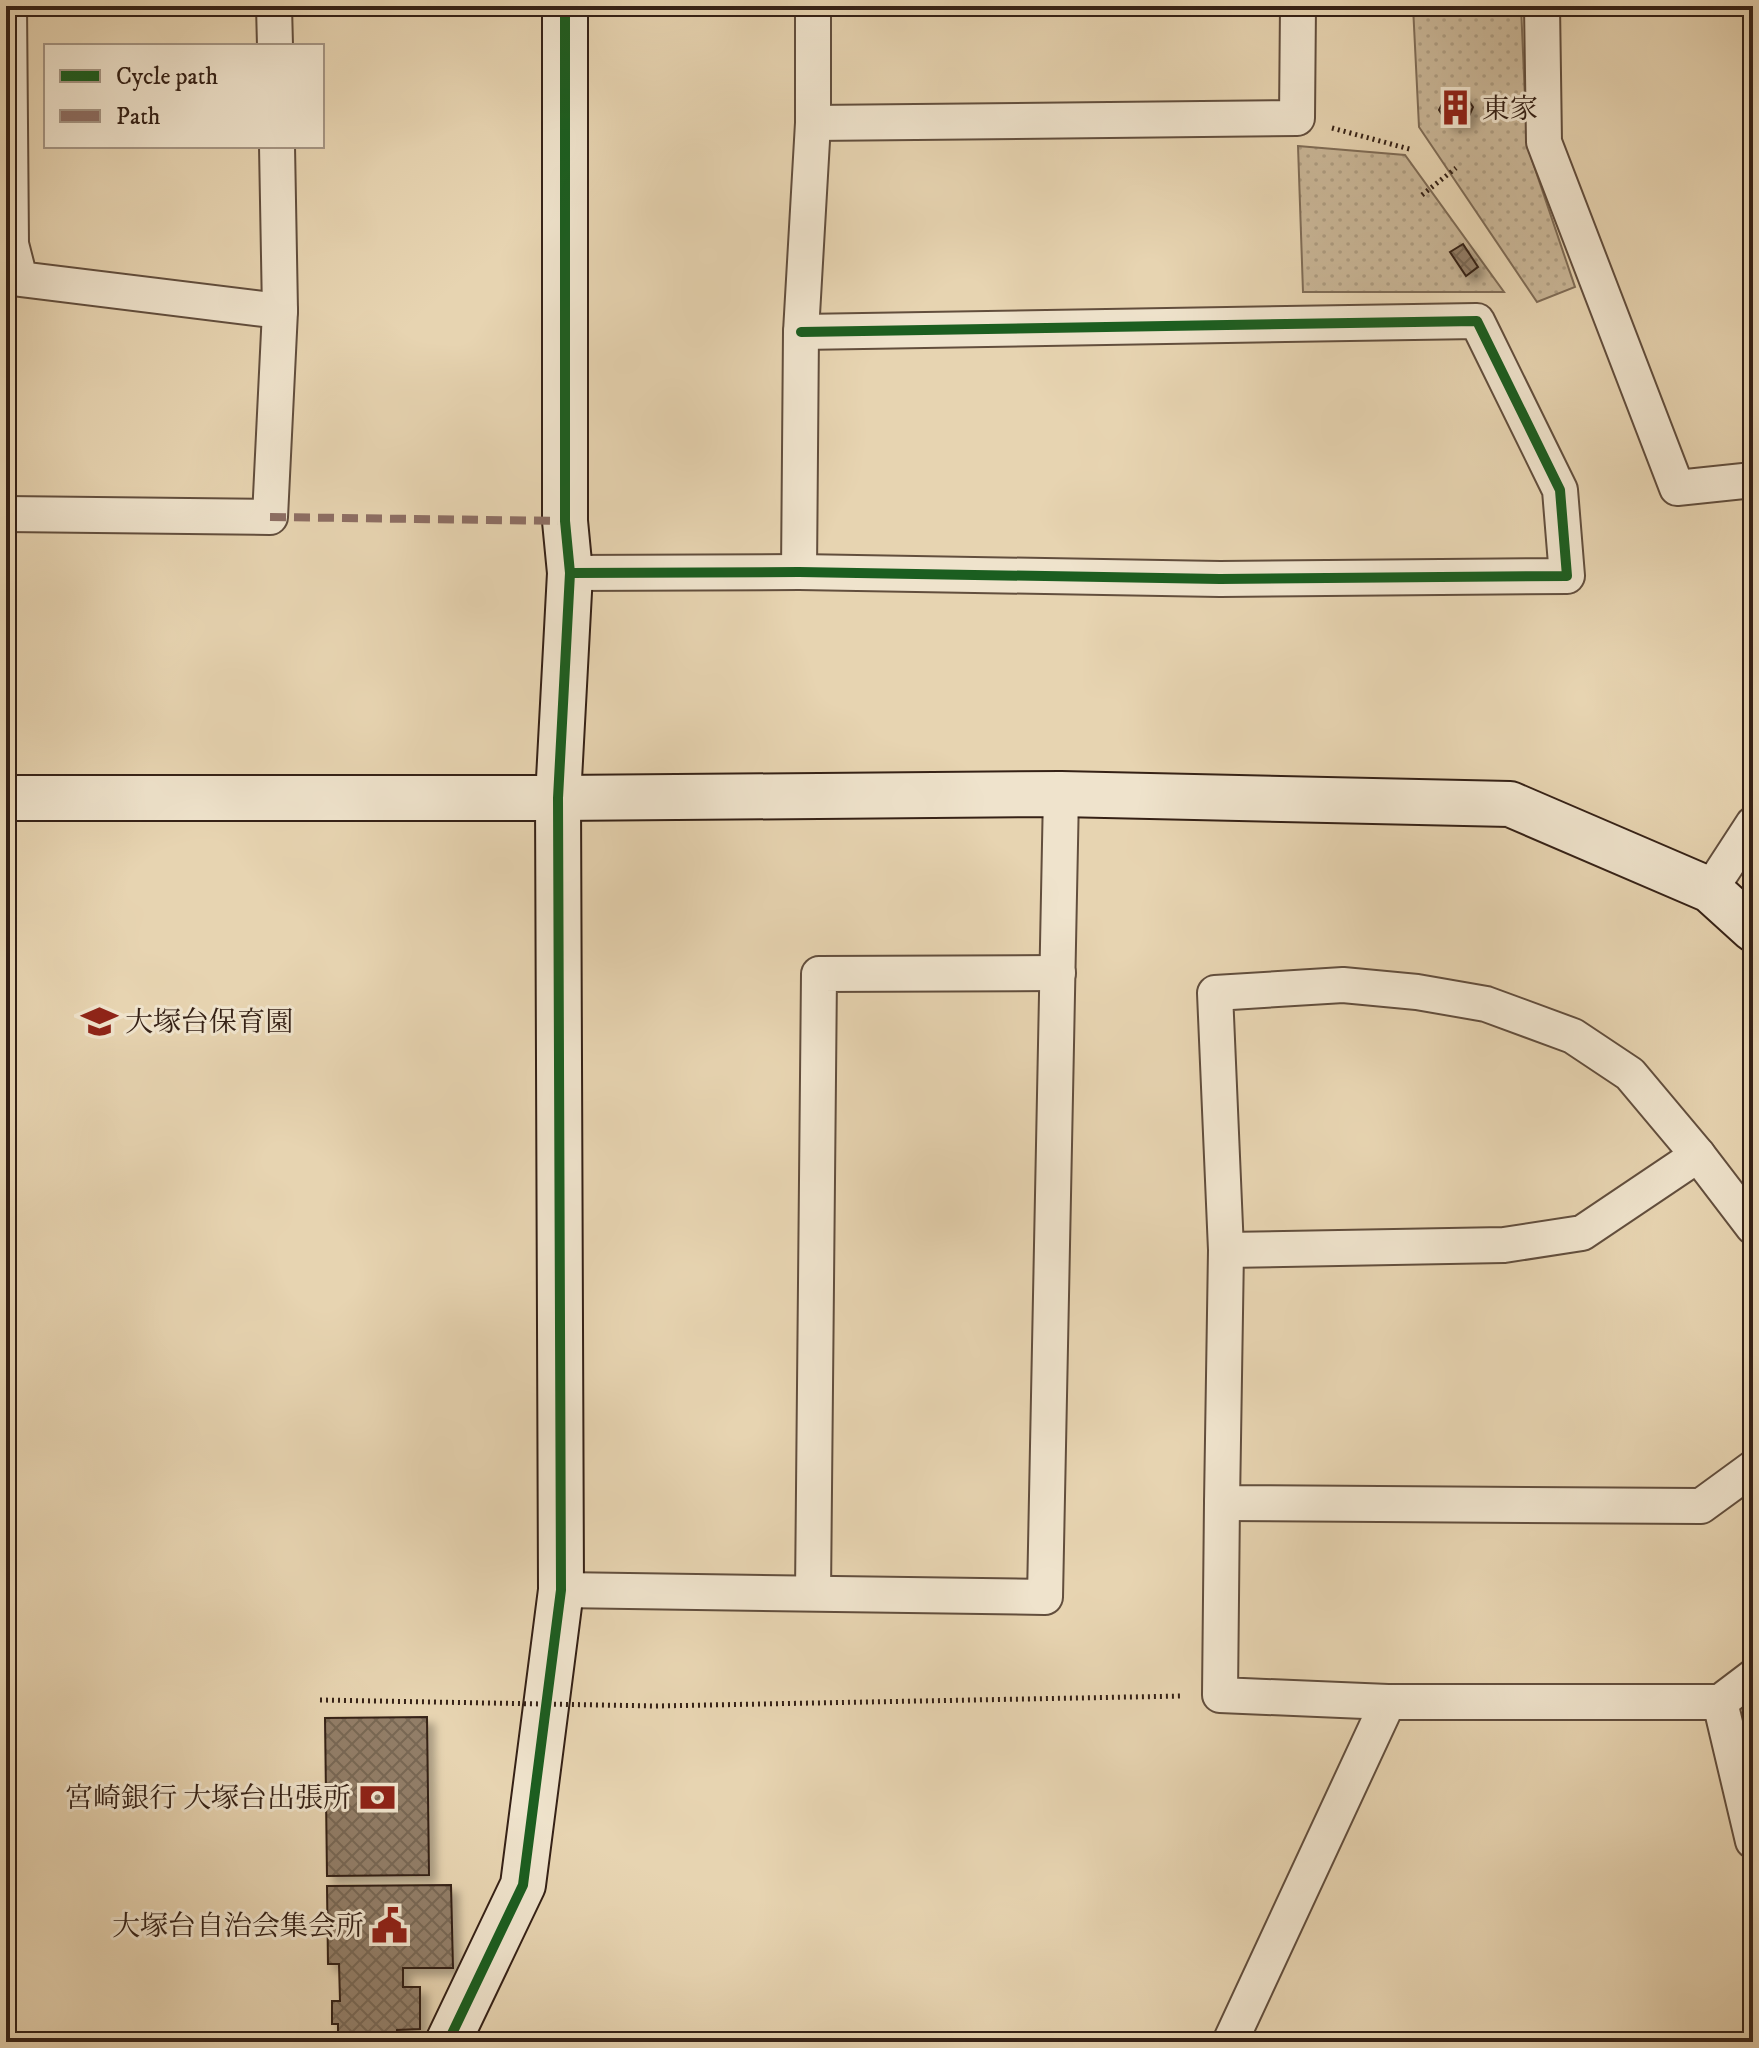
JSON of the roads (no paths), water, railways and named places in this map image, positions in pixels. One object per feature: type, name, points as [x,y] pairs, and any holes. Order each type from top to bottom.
[{"type":"street","points":[[9,6],[11,244],[20,279],[280,311]]},
{"type":"street","points":[[274,6],[275,44]]},
{"type":"street","points":[[448,2042],[523,1885],[561,1590],[558,798],[570,573],[565,521],[565,6]]},
{"type":"street","points":[[799,572],[801,332],[813,123],[813,6]]},
{"type":"street","points":[[813,123],[1297,118],[1298,6]]},
{"type":"street","points":[[1542,6],[1544,142],[1677,488],[1753,480]]},
{"type":"street","points":[[6,514],[270,517],[280,311],[277,148]]},
{"type":"street","points":[[570,573],[799,572],[1220,579],[1567,576],[1560,490],[1477,321],[801,332]]},
{"type":"street","points":[[561,1590],[1045,1597],[1061,794]]},
{"type":"street","points":[[6,798],[1061,794],[1510,804],[1710,890],[1753,929]]},
{"type":"street","points":[[1710,890],[1753,824]]},
{"type":"street","points":[[813,1593],[819,974],[1058,973]]},
{"type":"street","points":[[1753,1227],[1630,1074],[1573,1036],[1486,1004],[1417,992],[1343,985],[1215,993],[1226,1250],[1220,1695],[1388,1702],[1720,1702],[1753,1677]]},
{"type":"street","points":[[1226,1250],[1504,1245],[1582,1233],[1698,1155]]},
{"type":"street","points":[[1222,1503],[1701,1506],[1753,1468]]},
{"type":"street","points":[[1230,2042],[1388,1702]]},
{"type":"street","points":[[1720,1702],[1753,1841]]},
{"type":"place","name":"東家","points":[[1456,108]]},
{"type":"place","name":"大塚台保育園","points":[[99,1021]]},
{"type":"place","name":"宮崎銀行 大塚台出張所","points":[[377,1797]]},
{"type":"place","name":"大塚台自治会集会所","points":[[390,1925]]}]
